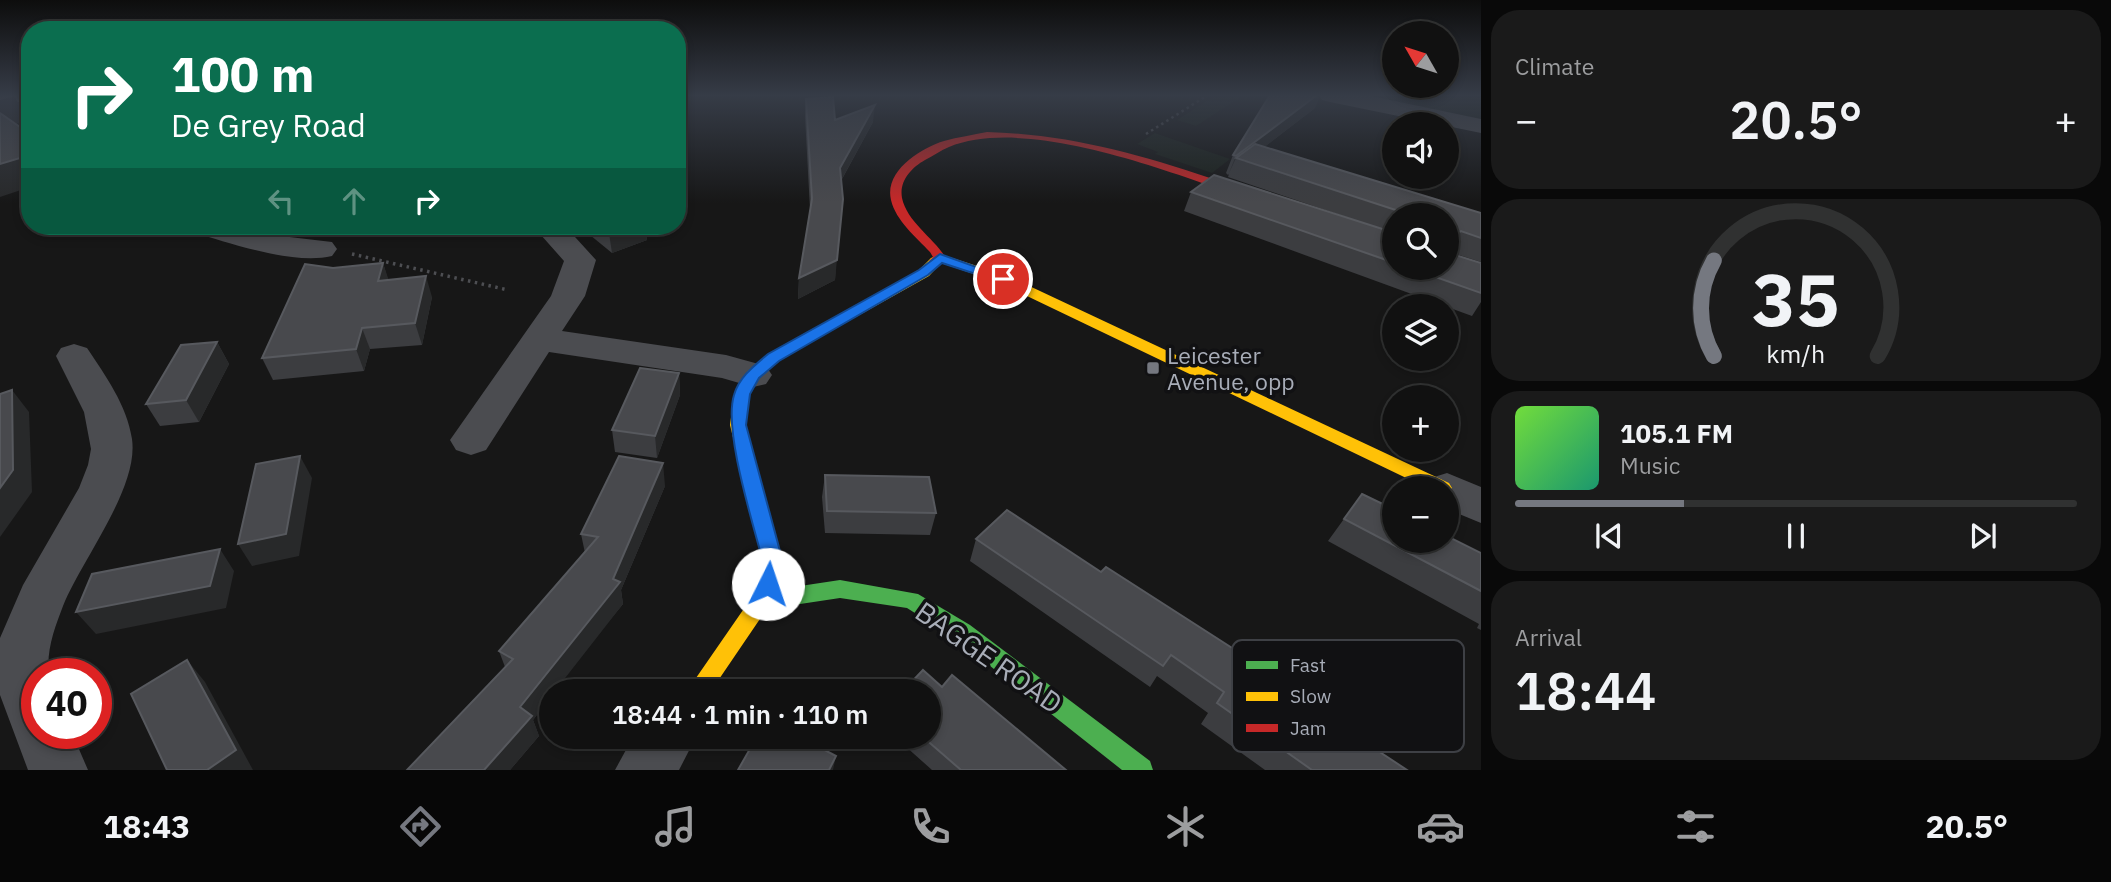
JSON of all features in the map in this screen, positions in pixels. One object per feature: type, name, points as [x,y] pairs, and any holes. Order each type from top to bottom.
[{"type":"street","points":[[1268,203],[1118,152],[1082,143],[1021,136],[985,137],[928,152],[907,166],[897,180],[895,196],[898,209],[907,221],[932,243],[940,258],[1003,279],[1418,476]]},
{"type":"street","points":[[235,235],[262,243],[321,249]]},
{"type":"street","points":[[471,440],[568,296],[580,260],[556,235]]},
{"type":"street","points":[[706,679],[761,601],[774,566],[738,425],[742,394],[753,375],[774,357],[924,272],[940,258]]},
{"type":"street","points":[[538,340],[726,366],[753,375]]},
{"type":"street","points":[[21,658],[38,607],[103,485],[113,450],[107,420],[90,381],[74,356]]},
{"type":"street","points":[[1459,496],[1481,506]]},
{"type":"street","name":"BAGGE ROAD","points":[[761,601],[839,589],[911,600],[963,632],[1141,770]]},
{"type":"street","points":[[49,749],[58,770]]},
{"type":"street","points":[[645,770],[659,749]]},
{"type":"path","points":[[1118,152],[1152,131]]},
{"type":"path","points":[[321,249],[365,256],[508,290]]},
{"type":"shaded area","points":[[1155,133],[1230,159],[1212,173],[1155,154],[1158,152],[1137,144]]},
{"type":"building","points":[[0,131],[21,131],[21,158],[0,164]]},
{"type":"building","points":[[808,131],[861,131],[840,168],[843,199],[837,260],[799,278],[812,199]]},
{"type":"building","points":[[1248,131],[1269,131],[1236,156],[1233,155]]},
{"type":"building","points":[[1255,144],[1382,183],[1382,189],[1402,189],[1448,203],[1382,203],[1382,206],[1236,158]]},
{"type":"building","points":[[1214,175],[1382,229],[1382,258],[1191,192]]},
{"type":"building","points":[[1459,206],[1481,213],[1481,238],[1459,232]]},
{"type":"building","points":[[1459,256],[1481,263],[1481,293],[1444,280],[1459,280]]},
{"type":"building","points":[[383,263],[378,281],[426,276],[415,323],[362,328],[356,349],[262,358],[305,264],[333,268]]},
{"type":"building","points":[[217,342],[186,400],[146,404],[181,345]]},
{"type":"building","points":[[640,368],[679,373],[655,436],[612,430]]},
{"type":"building","points":[[12,390],[13,470],[0,488],[0,394]]},
{"type":"building","points":[[300,456],[286,534],[238,544],[256,464]]},
{"type":"building","points":[[619,456],[663,463],[613,579],[620,582],[542,679],[539,679],[539,683],[520,707],[532,716],[484,770],[407,770],[513,659],[499,651],[598,537],[581,534]]},
{"type":"building","points":[[825,475],[929,477],[936,513],[827,511]]},
{"type":"building","points":[[1362,494],[1382,504],[1382,539],[1344,519]]},
{"type":"building","points":[[1007,510],[1101,572],[1106,567],[1232,648],[1232,714],[1217,703],[1224,692],[1171,655],[1163,666],[976,539]]},
{"type":"building","points":[[1459,542],[1481,553],[1481,591],[1409,553],[1459,553]]},
{"type":"building","points":[[220,549],[210,586],[76,612],[92,574]]},
{"type":"building","points":[[187,660],[236,750],[207,770],[167,770],[131,694]]},
{"type":"building","points":[[923,670],[933,679],[914,679]]},
{"type":"building","points":[[952,675],[1066,770],[961,770],[937,749],[941,749],[941,686]]},
{"type":"building","points":[[750,749],[823,749],[836,756],[829,770],[738,770]]},
{"type":"building","points":[[1286,752],[1380,752],[1407,770],[1312,770]]},
{"type":"traffic: fast","points":[[761,601],[840,589],[911,600],[963,632],[1141,770]]},
{"type":"traffic: slow","points":[[940,258],[1003,279],[1418,476]]},
{"type":"traffic: slow","points":[[706,679],[761,601],[774,566],[738,425],[742,394],[753,375],[774,357],[924,273],[936,261]]},
{"type":"traffic: jam","points":[[936,261],[940,258],[935,250],[901,210],[896,198],[896,187],[901,175],[912,163],[946,144],[987,136],[1033,136],[1081,144],[1176,170],[1254,198]]},
{"type":"place","name":"Leicester Avenue, opp","points":[[1153,368]]},
{"type":"route","points":[[768,584],[774,566],[738,425],[742,394],[753,375],[774,357],[924,272],[940,258],[1003,279]]}]
